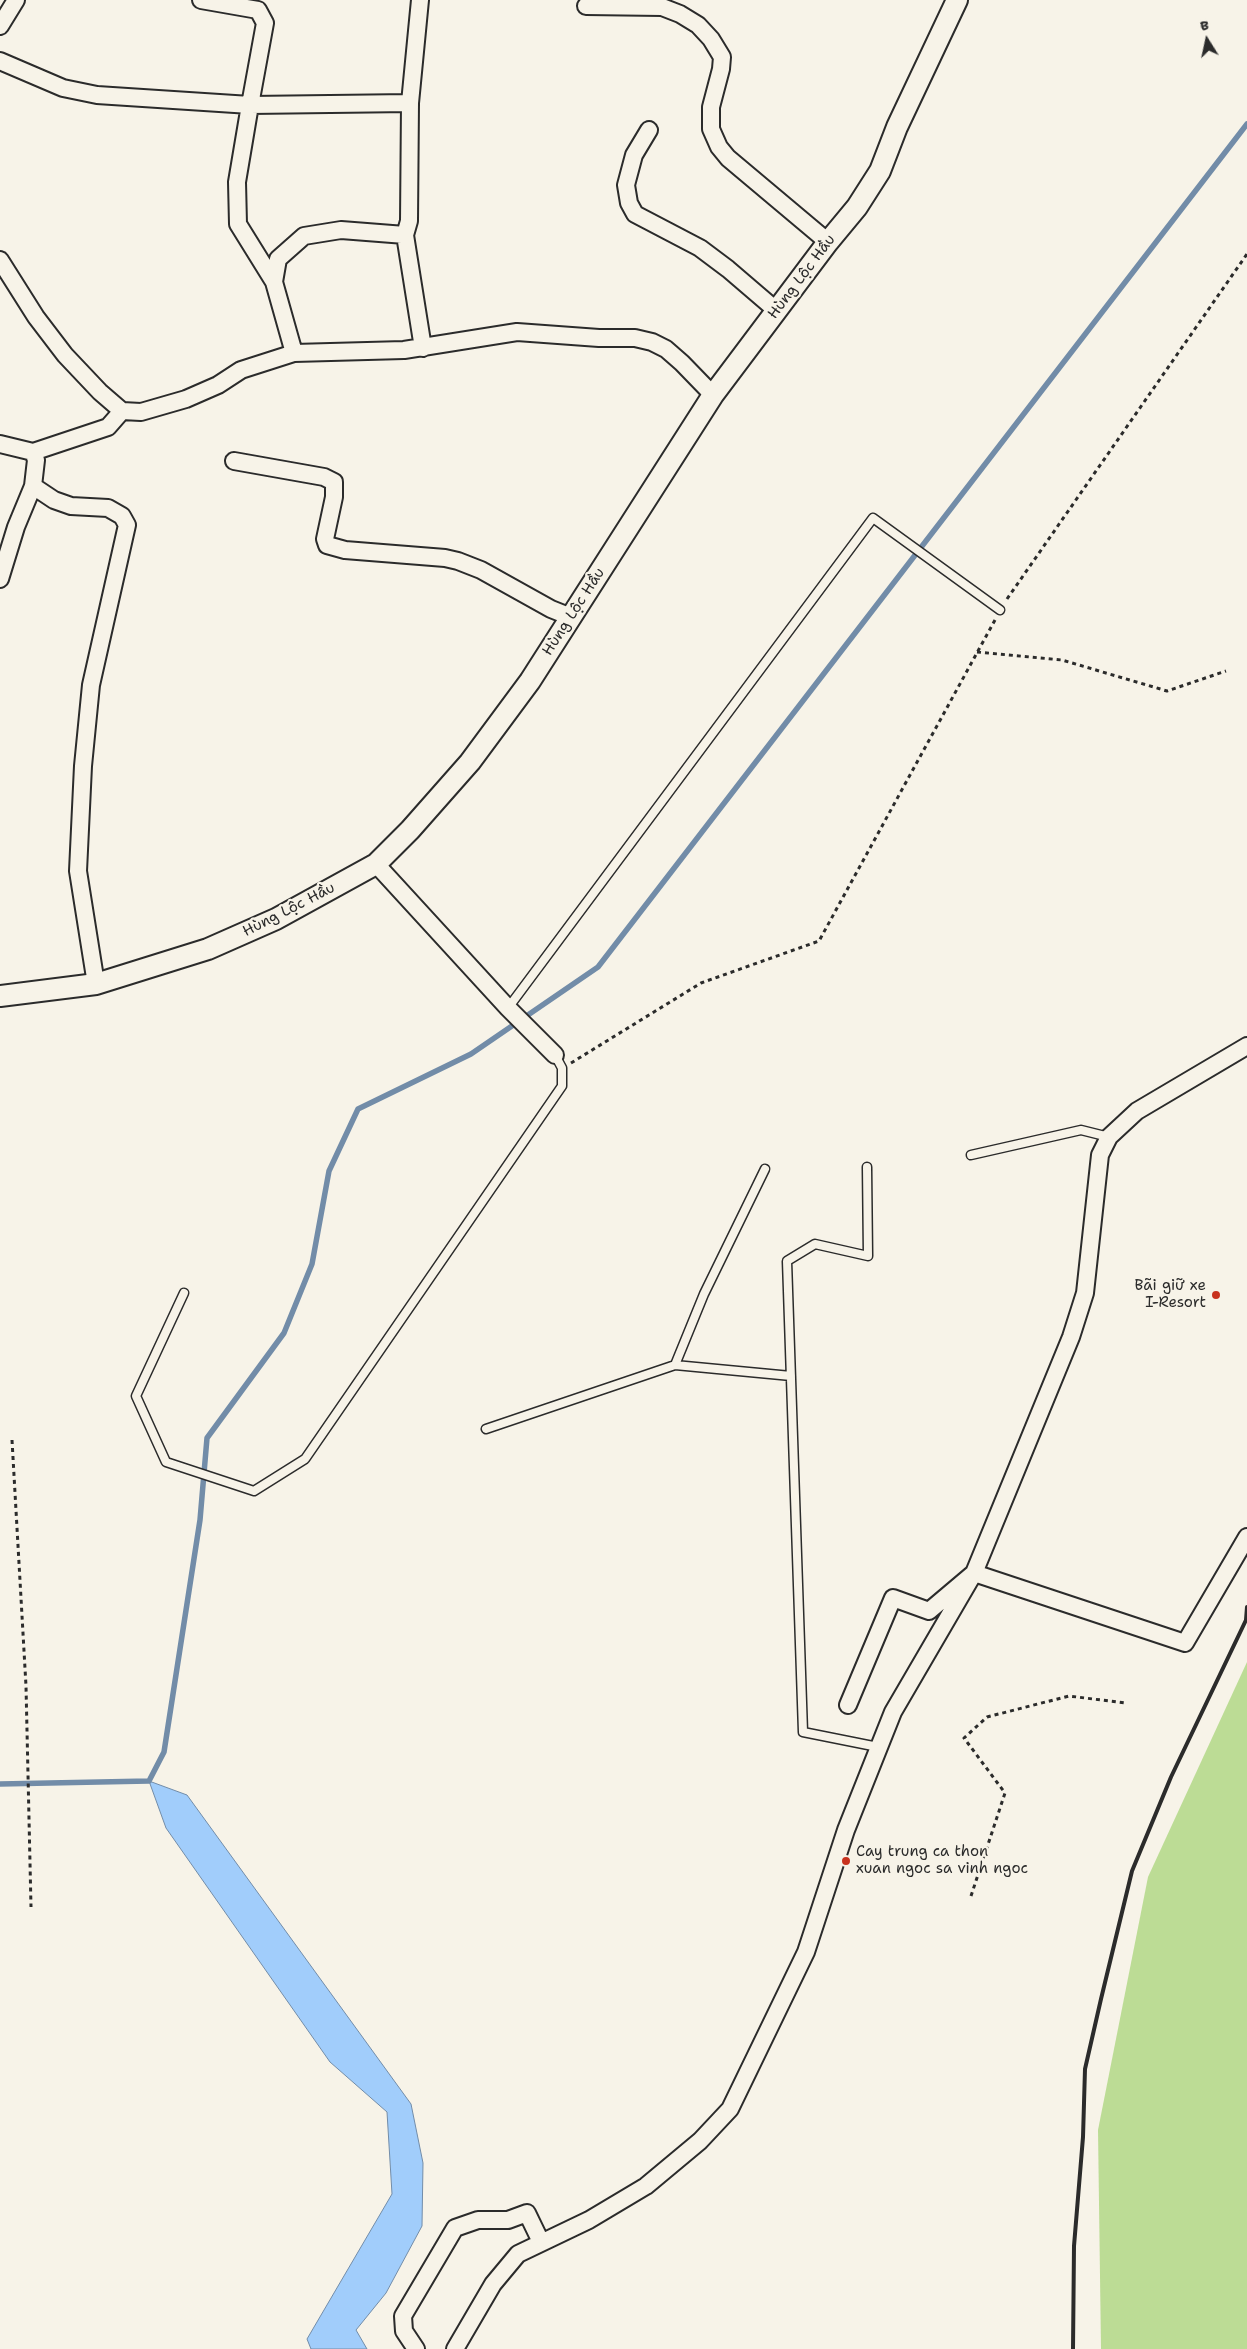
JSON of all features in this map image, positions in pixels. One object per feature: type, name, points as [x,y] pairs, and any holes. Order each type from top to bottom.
[{"type":"street","points":[[0,26],[16,0]]},
{"type":"street","points":[[201,0],[258,10],[265,23],[237,182],[238,224],[274,282],[294,353]]},
{"type":"street","points":[[420,0],[410,103],[409,221],[405,235],[423,348]]},
{"type":"street","name":"Hùng Lộc Hầu","points":[[0,996],[96,984],[208,949],[276,919],[376,864],[410,830],[470,762],[530,681],[713,395],[828,242],[857,207],[880,171],[897,127],[957,0]]},
{"type":"street","points":[[586,6],[662,7],[680,14],[698,25],[711,39],[722,57],[721,69],[711,108],[712,130],[719,147],[728,158],[828,242]]},
{"type":"street","points":[[0,60],[63,88],[97,95],[250,105],[410,103]]},
{"type":"street","points":[[649,130],[634,155],[626,185],[629,203],[635,214],[700,248],[728,268],[777,311]]},
{"type":"street","points":[[274,282],[278,259],[304,236],[342,230],[405,235]]},
{"type":"street","points":[[0,260],[36,317],[65,355],[100,392],[122,411],[141,412],[186,399],[218,385],[241,370],[294,353],[423,348],[517,332],[599,338],[635,338],[652,342],[682,362],[713,395]]},
{"type":"street","points":[[0,444],[33,452],[108,427],[122,411]]},
{"type":"street","points":[[0,579],[16,527],[33,486],[36,460],[33,452]]},
{"type":"street","points":[[234,461],[324,477],[334,482],[334,498],[325,539],[327,545],[345,550],[445,558],[458,561],[481,570],[550,609],[571,617]]},
{"type":"street","points":[[33,486],[54,500],[71,506],[108,508],[122,516],[127,525],[94,666],[83,766],[78,871],[96,984]]},
{"type":"street","points":[[376,864],[558,1062]]},
{"type":"street","points":[[455,2349],[492,2284],[518,2254],[589,2220],[646,2186],[700,2141],[730,2109],[806,1952],[846,1830],[893,1712],[974,1573],[1067,1346],[1084,1293],[1100,1155],[1109,1138],[1137,1111],[1247,1046]]},
{"type":"street","points":[[974,1573],[1185,1643],[1247,1537]]},
{"type":"street","points":[[848,1705],[893,1598],[929,1611],[974,1573]]},
{"type":"street","points":[[416,2349],[404,2331],[402,2316],[455,2228],[478,2220],[508,2220],[527,2212],[541,2242]]},
{"type":"lane","points":[[508,1008],[873,518],[1000,610]]},
{"type":"lane","points":[[184,1293],[136,1396],[166,1462],[254,1492],[305,1459],[562,1086],[558,1062]]},
{"type":"lane","points":[[972,1155],[1081,1130],[1109,1138]]},
{"type":"lane","points":[[867,1167],[868,1256],[815,1244],[788,1261],[803,1732],[878,1746]]},
{"type":"lane","points":[[675,1365],[704,1294],[765,1169]]},
{"type":"lane","points":[[486,1429],[675,1365],[791,1376]]},
{"type":"path","points":[[558,1062],[701,983],[819,941],[1000,610],[1247,254]]},
{"type":"path","points":[[977,652],[1062,660],[1167,691],[1226,671]]},
{"type":"path","points":[[12,1440],[26,1686],[31,1907]]},
{"type":"path","points":[[971,1896],[1006,1793],[964,1738],[987,1717],[1069,1696],[1126,1703]]},
{"type":"green space","points":[[1247,1662],[1247,2349],[1101,2349],[1098,2130],[1148,1877]]},
{"type":"water","points":[[149,1781],[187,1795],[411,2104],[423,2163],[422,2226],[386,2293],[356,2330],[367,2349],[311,2349],[307,2339],[392,2194],[387,2112],[330,2062],[166,1828]]},
{"type":"waterway","points":[[149,1781],[164,1752],[200,1520],[207,1438],[284,1333],[312,1264],[329,1171],[358,1109],[471,1054],[598,967],[1247,124]]},
{"type":"waterway","points":[[0,1784],[149,1781]]},
{"type":"railway","points":[[1073,2349],[1074,2246],[1083,2137],[1085,2069],[1101,1999],[1132,1871],[1171,1777],[1246,1620],[1247,1607]]},
{"type":"place","name":"Bãi giữ xe I-Resort","points":[[1216,1295]]},
{"type":"place","name":"Cay trung ca thon xuan ngoc sa vinh ngoc","points":[[846,1861]]}]
